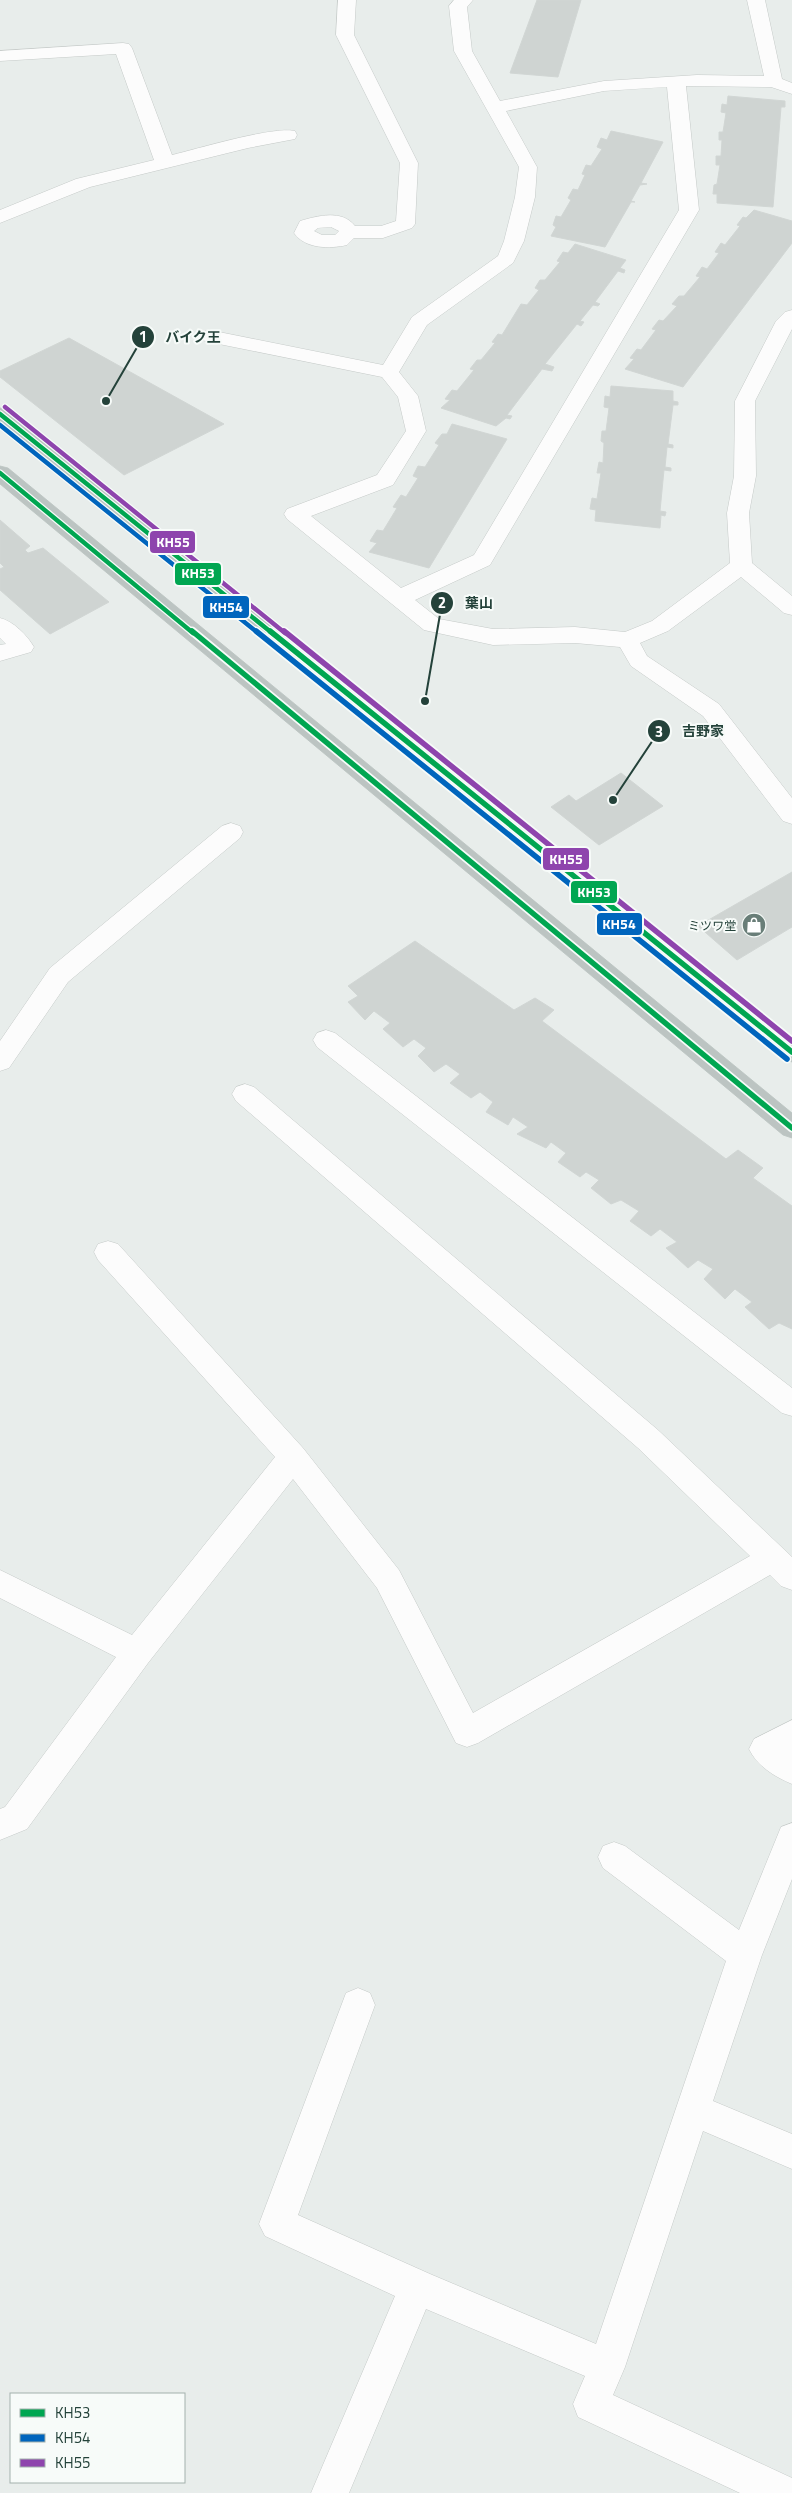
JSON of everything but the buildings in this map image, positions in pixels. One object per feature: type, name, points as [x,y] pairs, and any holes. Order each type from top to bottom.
[{"type":"highway","points":[[0,414],[792,1052]]},
{"type":"highway","points":[[0,473],[792,1128]]},
{"type":"street","points":[[347,0],[345,35],[409,163],[405,224],[382,232],[349,232]]},
{"type":"street","points":[[390,372],[419,320],[506,259],[514,241],[525,197],[528,167],[464,50],[458,6],[464,0]]},
{"type":"street","points":[[756,0],[774,82]]},
{"type":"street","points":[[0,56],[124,48],[165,163]]},
{"type":"street","points":[[495,108],[604,86],[676,82],[774,82],[792,89]]},
{"type":"street","points":[[399,598],[482,560],[689,210],[676,82]]},
{"type":"street","points":[[0,218],[84,183],[248,142],[288,135]]},
{"type":"street","points":[[792,316],[786,320],[745,401],[745,476],[738,513],[741,566],[792,608]]},
{"type":"street","points":[[209,336],[390,372],[408,396],[416,431],[385,480],[295,514],[432,625],[493,637],[575,636],[627,640],[660,626],[741,566]]},
{"type":"street","points":[[0,625],[23,646],[0,654]]},
{"type":"street","points":[[627,640],[639,661],[711,710],[791,810]]},
{"type":"street","points":[[0,1061],[59,975],[231,832]]},
{"type":"street","points":[[326,1040],[792,1404]]},
{"type":"street","points":[[108,1252],[293,1457],[388,1579],[467,1733],[783,1568],[648,1440],[246,1094]]},
{"type":"street","points":[[0,1825],[16,1818],[136,1653],[293,1457]]},
{"type":"street","points":[[0,1583],[136,1653]]},
{"type":"street","points":[[792,1734],[765,1749],[792,1769]]},
{"type":"street","points":[[782,2493],[592,2404],[607,2367],[695,2110],[745,1955],[792,1838]]},
{"type":"street","points":[[614,1857],[745,1955]]},
{"type":"street","points":[[358,2005],[277,2224],[417,2287],[607,2367]]},
{"type":"street","points":[[695,2110],[792,2152]]},
{"type":"street","points":[[330,2493],[417,2287]]},
{"type":"transit line","name":"KH55","points":[[5,407],[792,1041]]},
{"type":"transit line","name":"KH53","points":[[0,414],[792,1052]]},
{"type":"transit line","name":"KH54","points":[[0,425],[787,1059]]},
{"type":"transit line","name":"KH53","points":[[0,473],[792,1128]]},
{"type":"place","name":"バイク王","points":[[106,401]]},
{"type":"place","name":"葉山","points":[[425,701]]},
{"type":"place","name":"吉野家","points":[[613,800]]},
{"type":"place","name":"ミツワ堂","points":[[754,925]]}]
